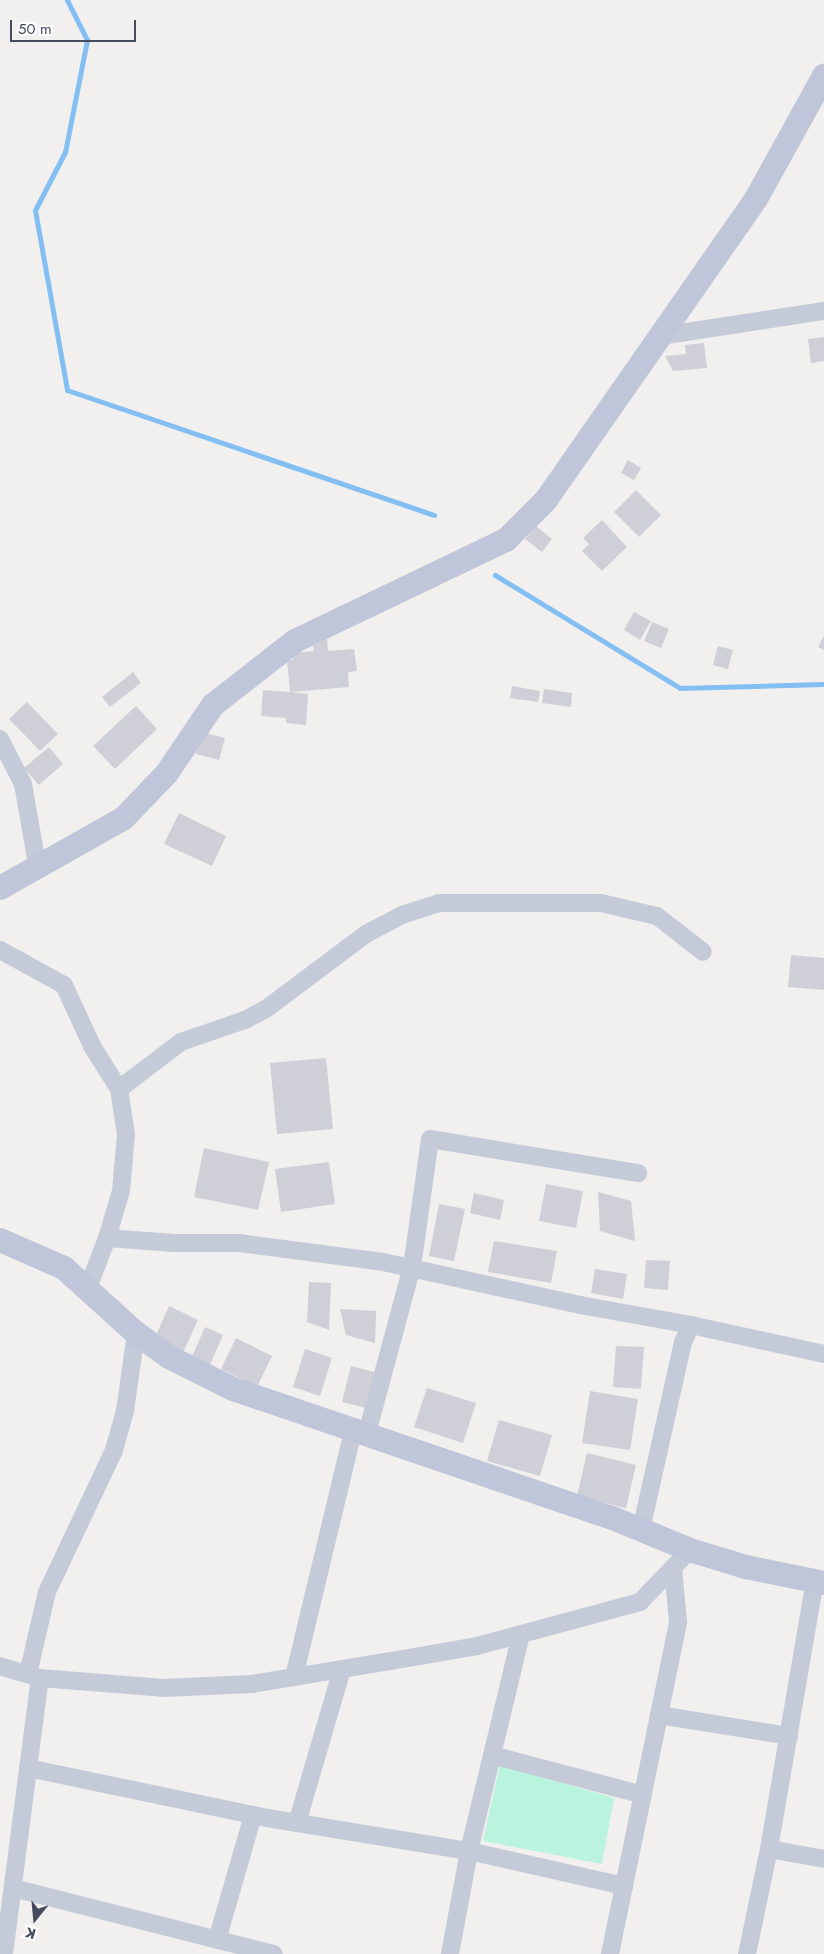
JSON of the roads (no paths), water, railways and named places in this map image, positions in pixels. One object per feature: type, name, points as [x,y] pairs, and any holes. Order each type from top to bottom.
[{"type":"street","points":[[0,888],[37,864],[124,818],[167,773],[213,706],[294,642],[506,540],[546,500],[756,199],[824,76]]},
{"type":"street","points":[[660,336],[824,311]]},
{"type":"street","points":[[0,739],[23,784],[37,864]]},
{"type":"street","points":[[119,1089],[181,1042],[245,1020],[266,1008],[366,934],[402,915],[439,902],[602,903],[657,916],[703,952]]},
{"type":"street","points":[[0,950],[64,985],[92,1046],[119,1089],[126,1134],[121,1191],[107,1238],[88,1288]]},
{"type":"street","points":[[294,1677],[360,1434],[412,1267],[430,1139],[638,1172]]},
{"type":"street","points":[[107,1238],[174,1243],[238,1243],[412,1267],[580,1305],[691,1325],[824,1354]]},
{"type":"street","points":[[0,1240],[64,1268],[136,1333],[199,1374],[360,1434],[641,1530],[690,1550],[746,1567],[820,1582],[747,1954]]},
{"type":"street","points":[[641,1530],[684,1342],[691,1325]]},
{"type":"street","points":[[4,1954],[28,1768],[34,1676],[47,1592],[114,1450],[125,1411],[136,1333]]},
{"type":"street","points":[[0,1666],[34,1676],[164,1688],[252,1684],[342,1669],[477,1646],[640,1602],[690,1550]]},
{"type":"street","points":[[610,1954],[678,1622],[672,1568]]},
{"type":"street","points":[[450,1954],[469,1851],[521,1634]]},
{"type":"street","points":[[297,1823],[342,1669]]},
{"type":"street","points":[[659,1716],[789,1736]]},
{"type":"street","points":[[492,1755],[643,1795]]},
{"type":"street","points":[[28,1768],[253,1815],[469,1851],[624,1886]]},
{"type":"street","points":[[217,1940],[253,1815]]},
{"type":"street","points":[[769,1849],[824,1859]]},
{"type":"street","points":[[13,1888],[274,1954]]},
{"type":"waterway","points":[[67,0],[87,40],[65,152],[35,210],[67,390],[434,515]]},
{"type":"waterway","points":[[495,575],[680,688],[824,684]]}]
